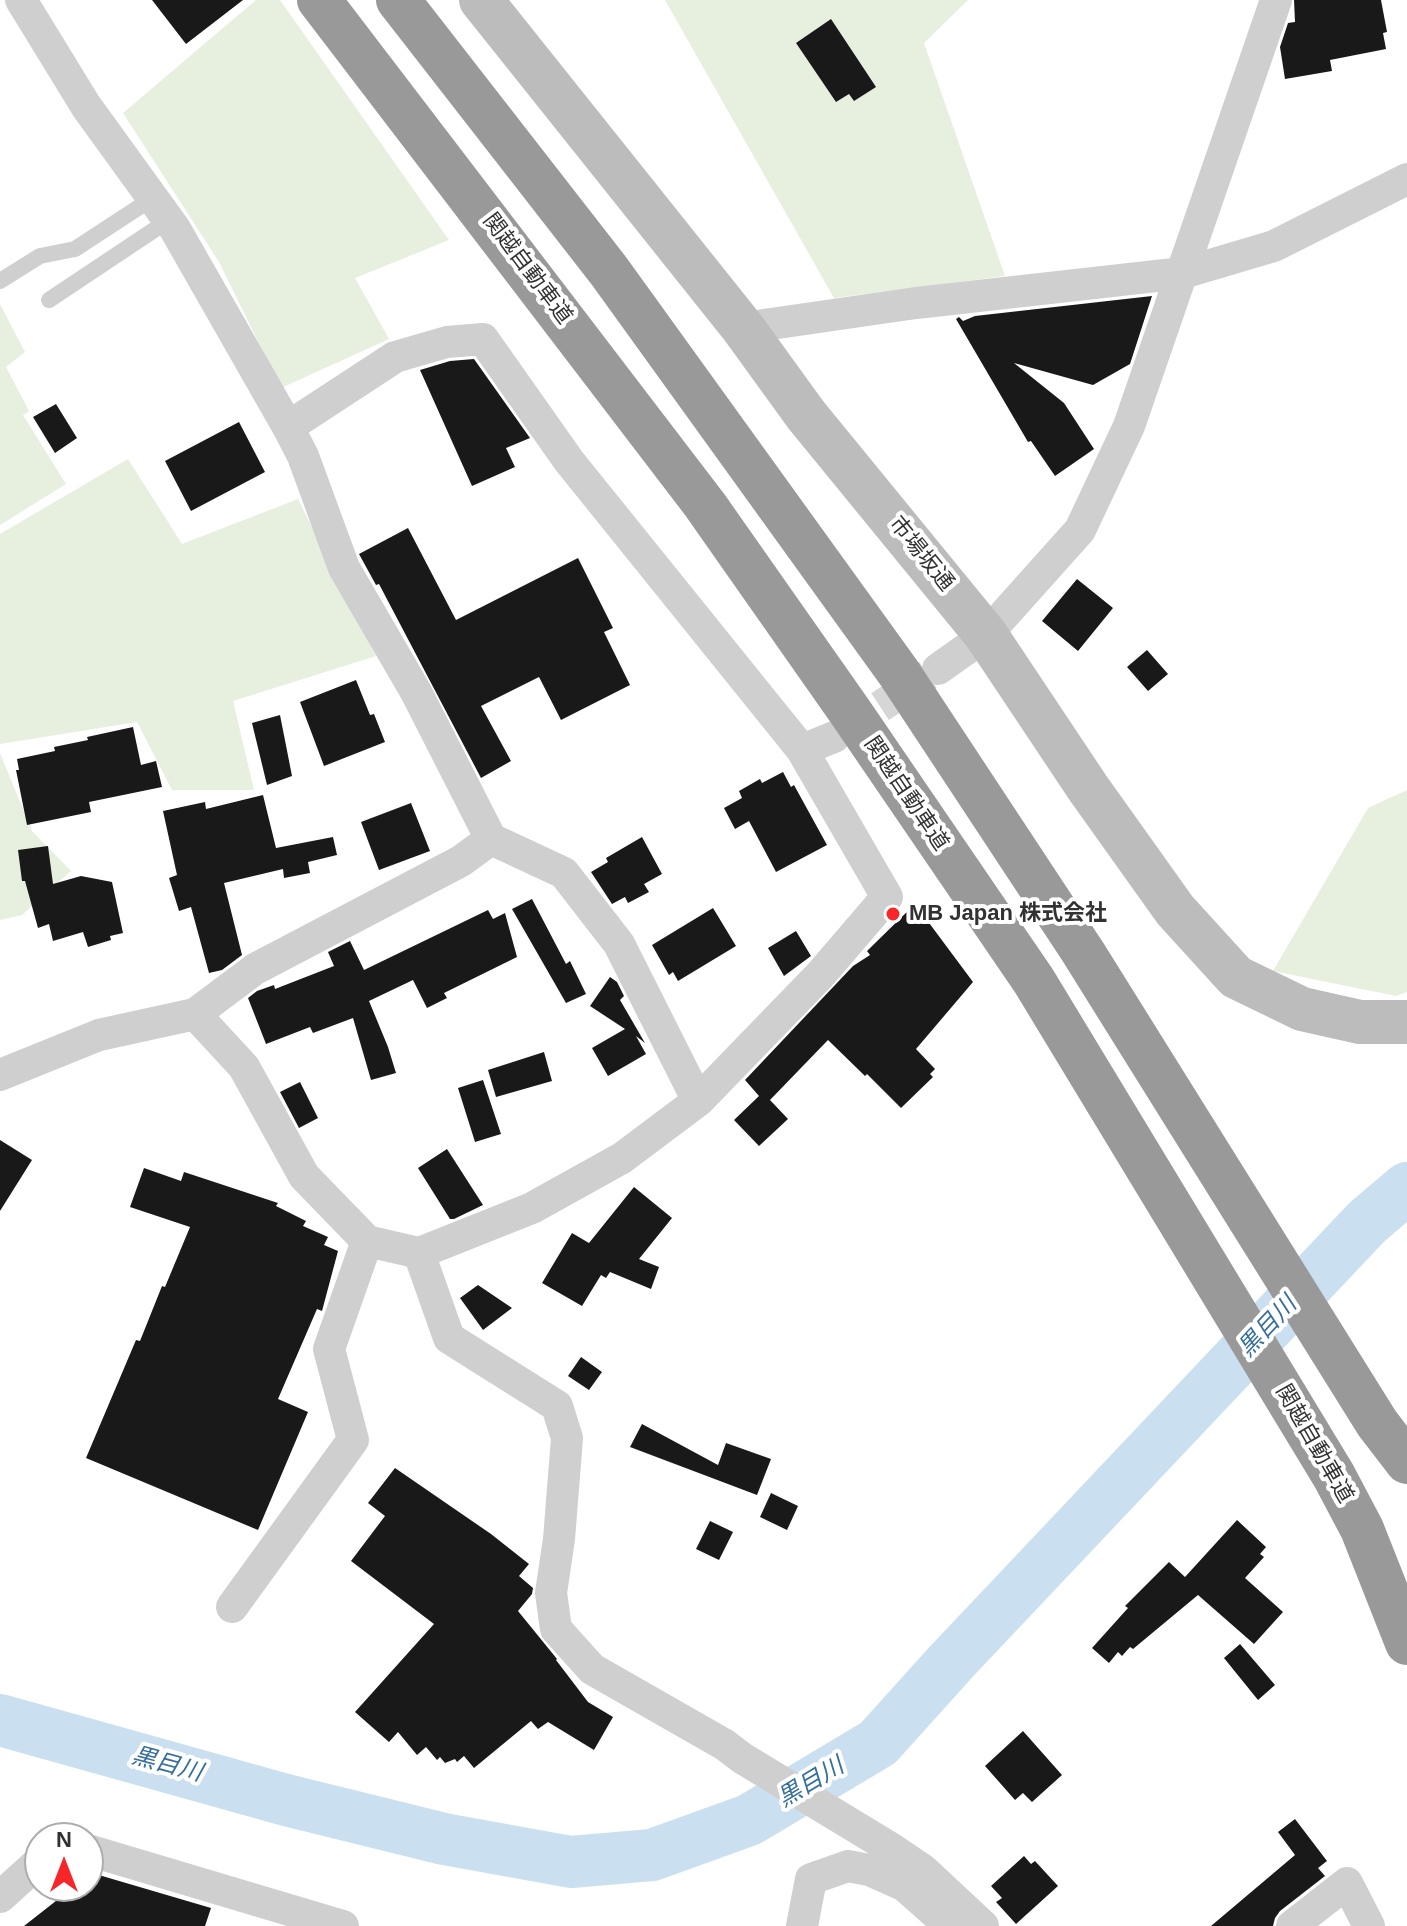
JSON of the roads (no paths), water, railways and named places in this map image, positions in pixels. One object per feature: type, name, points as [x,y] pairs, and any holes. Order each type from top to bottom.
[{"type":"highway","name":"関越自動車道","points":[[319,0],[705,505],[1034,981],[1298,1414],[1362,1529],[1407,1643]]},
{"type":"highway","points":[[398,0],[609,271],[899,673],[1083,952],[1377,1423],[1407,1462]]},
{"type":"street","points":[[21,0],[86,106],[161,209],[288,427],[303,456],[344,568],[416,692],[491,839],[564,873],[619,944],[698,1101]]},
{"type":"street","name":"市場坂通","points":[[481,0],[743,328],[806,415],[986,635],[1088,788],[1175,910],[1236,977],[1302,1009],[1360,1022],[1407,1022]]},
{"type":"street","points":[[938,669],[986,635],[1080,530],[1129,426],[1276,0]]},
{"type":"street","points":[[743,328],[916,303],[1183,273],[1274,246],[1407,179]]},
{"type":"street","points":[[195,1014],[244,1067],[304,1176],[367,1241],[419,1253],[545,1201],[622,1158],[698,1101],[821,974],[887,897],[802,750],[569,461],[483,339],[447,342],[395,357],[288,427]]},
{"type":"street","points":[[802,750],[834,737]]},
{"type":"street","points":[[0,1075],[99,1035],[195,1014],[255,969],[461,861],[491,839]]},
{"type":"street","points":[[232,1607],[353,1440],[329,1349],[367,1241]]},
{"type":"street","points":[[419,1253],[449,1338],[557,1406],[567,1438],[559,1539],[551,1593],[556,1629],[592,1669],[725,1745],[876,1839],[923,1870],[983,1926]]},
{"type":"street","points":[[104,1855],[343,1926]]},
{"type":"street","points":[[802,1926],[811,1879],[848,1866],[869,1870],[905,1886],[950,1926]]},
{"type":"street","points":[[0,1897],[24,1875]]},
{"type":"street","points":[[1292,1926],[1347,1883],[1369,1926]]},
{"type":"lane","points":[[0,281],[40,256],[75,249],[161,209]]},
{"type":"lane","points":[[49,300],[161,209]]},
{"type":"waterway","name":"黒目川","points":[[0,1720],[286,1800],[444,1839],[571,1862],[652,1855],[749,1820],[878,1743],[1367,1222],[1407,1188]]},
{"type":"tunnel","points":[[840,733],[928,675]]},
{"type":"place","name":"MB Japan 株式会社","points":[[893,914]]}]
